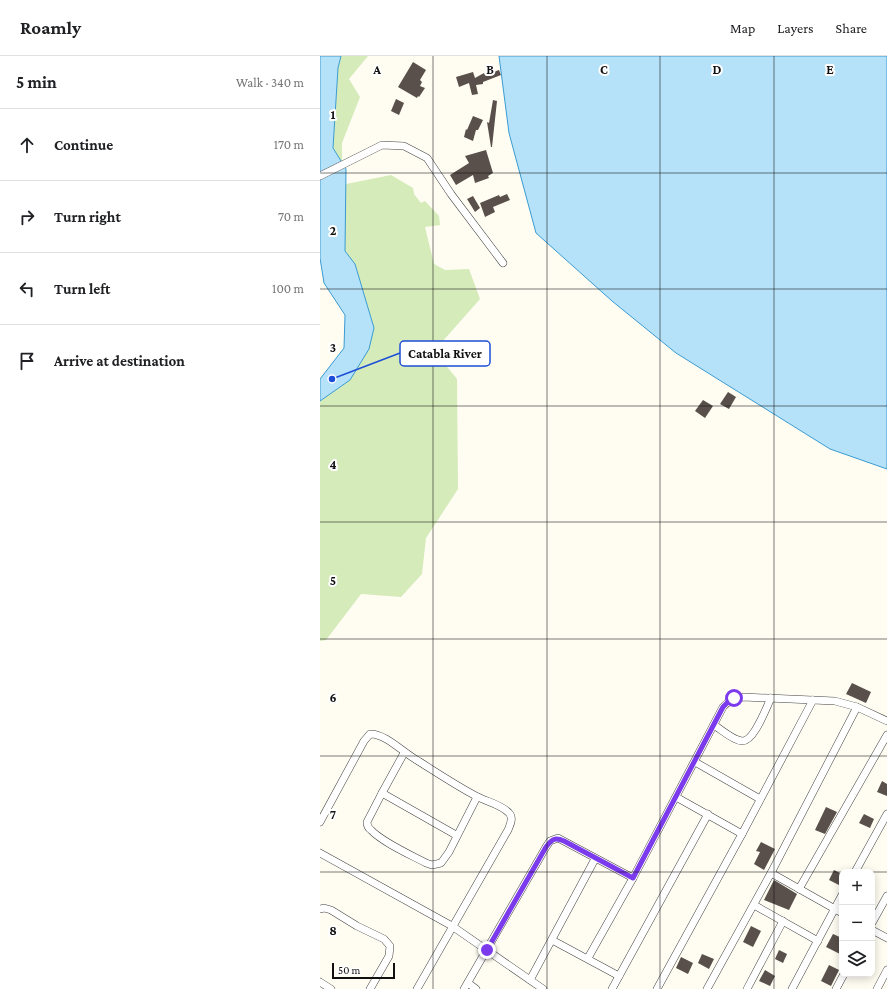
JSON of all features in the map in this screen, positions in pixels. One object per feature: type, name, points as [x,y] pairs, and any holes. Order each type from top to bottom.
[{"type":"street","points":[[320,176],[382,145],[404,146],[427,158],[451,194],[503,263]]},
{"type":"street","points":[[588,958],[633,878],[723,707],[729,701],[734,698],[744,697],[835,701],[857,706],[887,721]]},
{"type":"street","points":[[714,726],[740,741],[745,741],[750,738],[756,730],[771,698]]},
{"type":"street","points":[[658,989],[813,700]]},
{"type":"street","points":[[707,989],[771,873],[857,706]]},
{"type":"street","points":[[320,822],[358,752],[370,734],[381,736],[404,753],[477,797],[506,810],[512,816],[508,830],[417,989]]},
{"type":"street","points":[[799,890],[887,734]]},
{"type":"street","points":[[404,753],[368,817],[367,825],[370,830],[426,864],[432,865],[441,863],[449,852],[456,835],[477,797]]},
{"type":"street","points":[[695,762],[760,799]]},
{"type":"street","points":[[382,793],[456,835]]},
{"type":"street","points":[[676,797],[742,834]]},
{"type":"street","points":[[612,989],[708,814]]},
{"type":"street","points":[[857,869],[887,814]]},
{"type":"street","points":[[476,989],[466,986],[550,841],[558,838],[594,859],[633,878]]},
{"type":"street","points":[[320,853],[452,926],[543,989]]},
{"type":"street","points":[[530,980],[594,859]]},
{"type":"street","points":[[771,873],[839,912]]},
{"type":"street","points":[[875,918],[887,896]]},
{"type":"street","points":[[792,989],[839,900]]},
{"type":"street","points":[[754,905],[818,941]]},
{"type":"street","points":[[320,909],[324,908],[331,910],[357,926],[384,939],[390,946],[389,956],[370,989]]},
{"type":"street","points":[[747,989],[783,921]]},
{"type":"street","points":[[875,932],[887,938]]},
{"type":"street","points":[[552,940],[619,976]]},
{"type":"street","points":[[877,989],[887,970]]},
{"type":"street","points":[[836,989],[842,977]]},
{"type":"street","points":[[320,982],[331,989]]},
{"type":"green space","points":[[341,56],[368,56],[349,79],[360,97],[342,143],[342,162],[333,148],[338,68]]},
{"type":"green space","points":[[346,169],[346,184],[391,175],[413,188],[414,194],[421,203],[425,201],[439,216],[440,225],[425,227],[434,264],[445,270],[469,269],[480,299],[434,351],[457,379],[458,489],[426,538],[422,574],[401,597],[361,594],[326,640],[320,641],[320,401],[350,380],[374,328],[355,264],[336,262],[329,179]]},
{"type":"water","points":[[320,56],[341,56],[338,68],[333,148],[346,169],[345,251],[355,264],[374,328],[369,349],[350,380],[320,401],[320,379],[344,348],[345,315],[324,283],[320,258]]},
{"type":"water","points":[[499,56],[887,56],[887,469],[830,449],[676,353],[612,301],[536,233],[509,133]]},
{"type":"building","points":[[413,62],[426,70],[420,80],[422,82],[420,86],[425,88],[417,98],[398,87]]},
{"type":"building","points":[[499,70],[501,75],[483,82],[483,84],[476,85],[478,94],[472,95],[469,83],[459,87],[456,77],[473,72],[475,78],[484,73],[485,75]]},
{"type":"building","points":[[396,99],[404,103],[399,115],[391,111]]},
{"type":"building","points":[[493,100],[497,101],[491,147],[487,122],[489,123]]},
{"type":"building","points":[[473,116],[483,120],[478,130],[476,130],[473,141],[464,137],[466,129],[467,130]]},
{"type":"building","points":[[486,150],[493,173],[488,176],[489,178],[475,183],[473,175],[456,185],[450,175],[469,163],[465,156]]},
{"type":"building","points":[[507,194],[510,200],[493,207],[495,212],[485,217],[480,203],[499,195],[500,197]]},
{"type":"building","points":[[473,196],[480,208],[475,212],[467,199]]},
{"type":"building","points":[[728,392],[736,397],[729,409],[720,404]]},
{"type":"building","points":[[703,400],[713,406],[705,418],[695,411]]},
{"type":"building","points":[[852,683],[871,692],[866,703],[846,694]]},
{"type":"building","points":[[882,781],[887,784],[887,796],[877,792]]},
{"type":"building","points":[[826,807],[837,812],[825,834],[815,830]]},
{"type":"building","points":[[864,814],[874,819],[870,828],[859,823]]},
{"type":"building","points":[[761,842],[775,849],[764,870],[754,864],[760,852],[756,851]]},
{"type":"building","points":[[834,870],[839,872],[839,885],[829,880]]},
{"type":"building","points":[[774,880],[797,894],[789,910],[764,900]]},
{"type":"building","points":[[751,926],[761,931],[753,947],[743,942]]},
{"type":"building","points":[[833,934],[839,937],[839,954],[826,947]]},
{"type":"building","points":[[779,950],[787,954],[783,963],[775,959]]},
{"type":"building","points":[[702,954],[714,959],[709,969],[698,963]]},
{"type":"building","points":[[681,957],[693,963],[688,974],[676,968]]},
{"type":"building","points":[[829,965],[839,970],[831,986],[821,981]]},
{"type":"building","points":[[765,970],[775,976],[770,986],[759,981]]},
{"type":"place","name":"Catabla River","points":[[332,379]]},
{"type":"route","points":[[487,950],[546,847],[550,841],[554,839],[558,838],[594,859],[633,878],[723,707],[734,698]]}]
